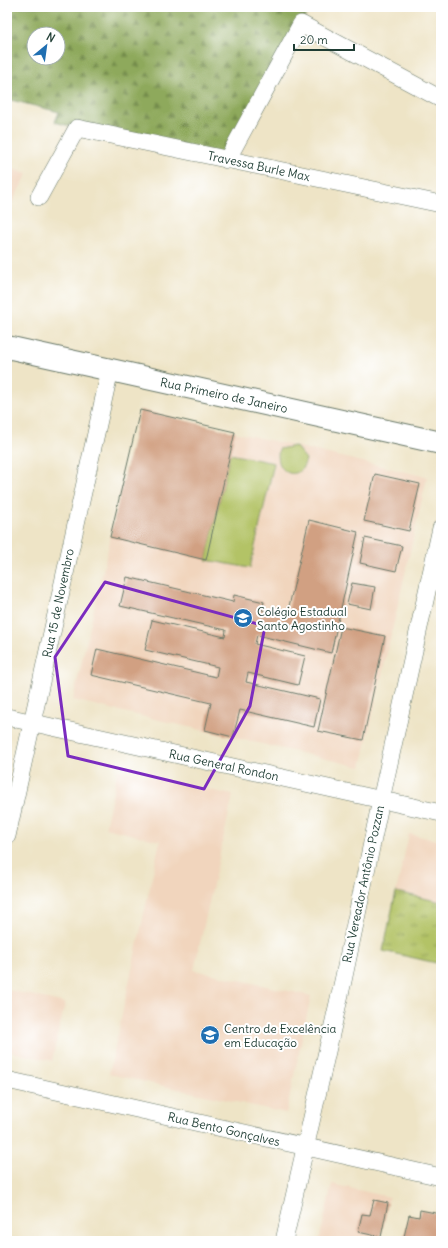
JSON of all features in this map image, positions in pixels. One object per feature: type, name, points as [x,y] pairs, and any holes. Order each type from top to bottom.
[{"type":"street","points":[[227,160],[301,24],[441,100]]},
{"type":"street","name":"Travessa Burle Max","points":[[39,197],[77,128],[441,204]]},
{"type":"street","name":"Rua Primeiro de Janeiro","points":[[7,347],[441,443]]},
{"type":"street","name":"Rua 15 de Novembro","points":[[7,836],[110,370]]},
{"type":"street","name":"Rua Vereador Antônio Pozzan","points":[[284,1241],[343,981],[441,528]]},
{"type":"street","name":"Rua General Rondon","points":[[7,717],[441,813]]},
{"type":"street","name":"Rua Bento Gonçalves","points":[[7,1080],[441,1177]]},
{"type":"highlighted area","points":[[105,582],[265,626],[250,706],[204,789],[68,756],[55,657]]},
{"type":"shaded area","points":[[7,168],[28,173],[7,212]]},
{"type":"shaded area","name":"Colégio Estadual Santo Agostinho","points":[[140,410],[427,477],[361,767],[73,700]]},
{"type":"shaded area","name":"Centro de Excelência em Educação","points":[[118,770],[233,795],[194,970],[311,996],[286,1113],[109,1074],[160,841],[105,828]]},
{"type":"shaded area","points":[[409,834],[441,841],[441,902],[396,892]]},
{"type":"shaded area","points":[[9,990],[65,1003],[52,1061],[7,1051],[7,999]]},
{"type":"shaded area","points":[[332,1184],[389,1197],[380,1241],[319,1241]]},
{"type":"green space","points":[[7,7],[311,7],[227,160],[55,122],[59,112],[7,99]]},
{"type":"green space","points":[[295,446],[306,459],[299,472],[288,473],[280,465],[278,458],[279,449]]},
{"type":"green space","points":[[230,454],[274,463],[250,568],[206,560]]},
{"type":"green space","points":[[396,892],[441,902],[441,964],[383,951]]},
{"type":"building","points":[[140,410],[235,432],[206,560],[110,537]]},
{"type":"building","points":[[375,474],[420,484],[409,531],[364,521]]},
{"type":"building","points":[[309,520],[358,532],[331,653],[257,635],[255,644],[305,656],[298,685],[248,673],[246,682],[320,699],[314,727],[240,710],[233,737],[205,730],[211,703],[91,675],[97,649],[216,677],[218,667],[145,650],[152,620],[225,637],[226,630],[120,606],[127,577],[233,602],[234,595],[264,602],[262,610],[287,615]]},
{"type":"building","points":[[365,538],[402,546],[396,571],[360,563]]},
{"type":"building","points":[[352,583],[375,587],[371,609],[347,604]]},
{"type":"building","points":[[341,627],[385,636],[363,740],[318,731]]},
{"type":"building","points":[[374,1200],[388,1203],[381,1237],[358,1232],[362,1214],[370,1215]]},
{"type":"building","points":[[420,1210],[441,1214],[440,1241],[403,1241],[409,1215],[419,1217]]},
{"type":"place","name":"Colégio Estadual Santo Agostinho","points":[[243,618]]},
{"type":"place","name":"Centro de Excelência em Educação","points":[[210,1035]]}]
